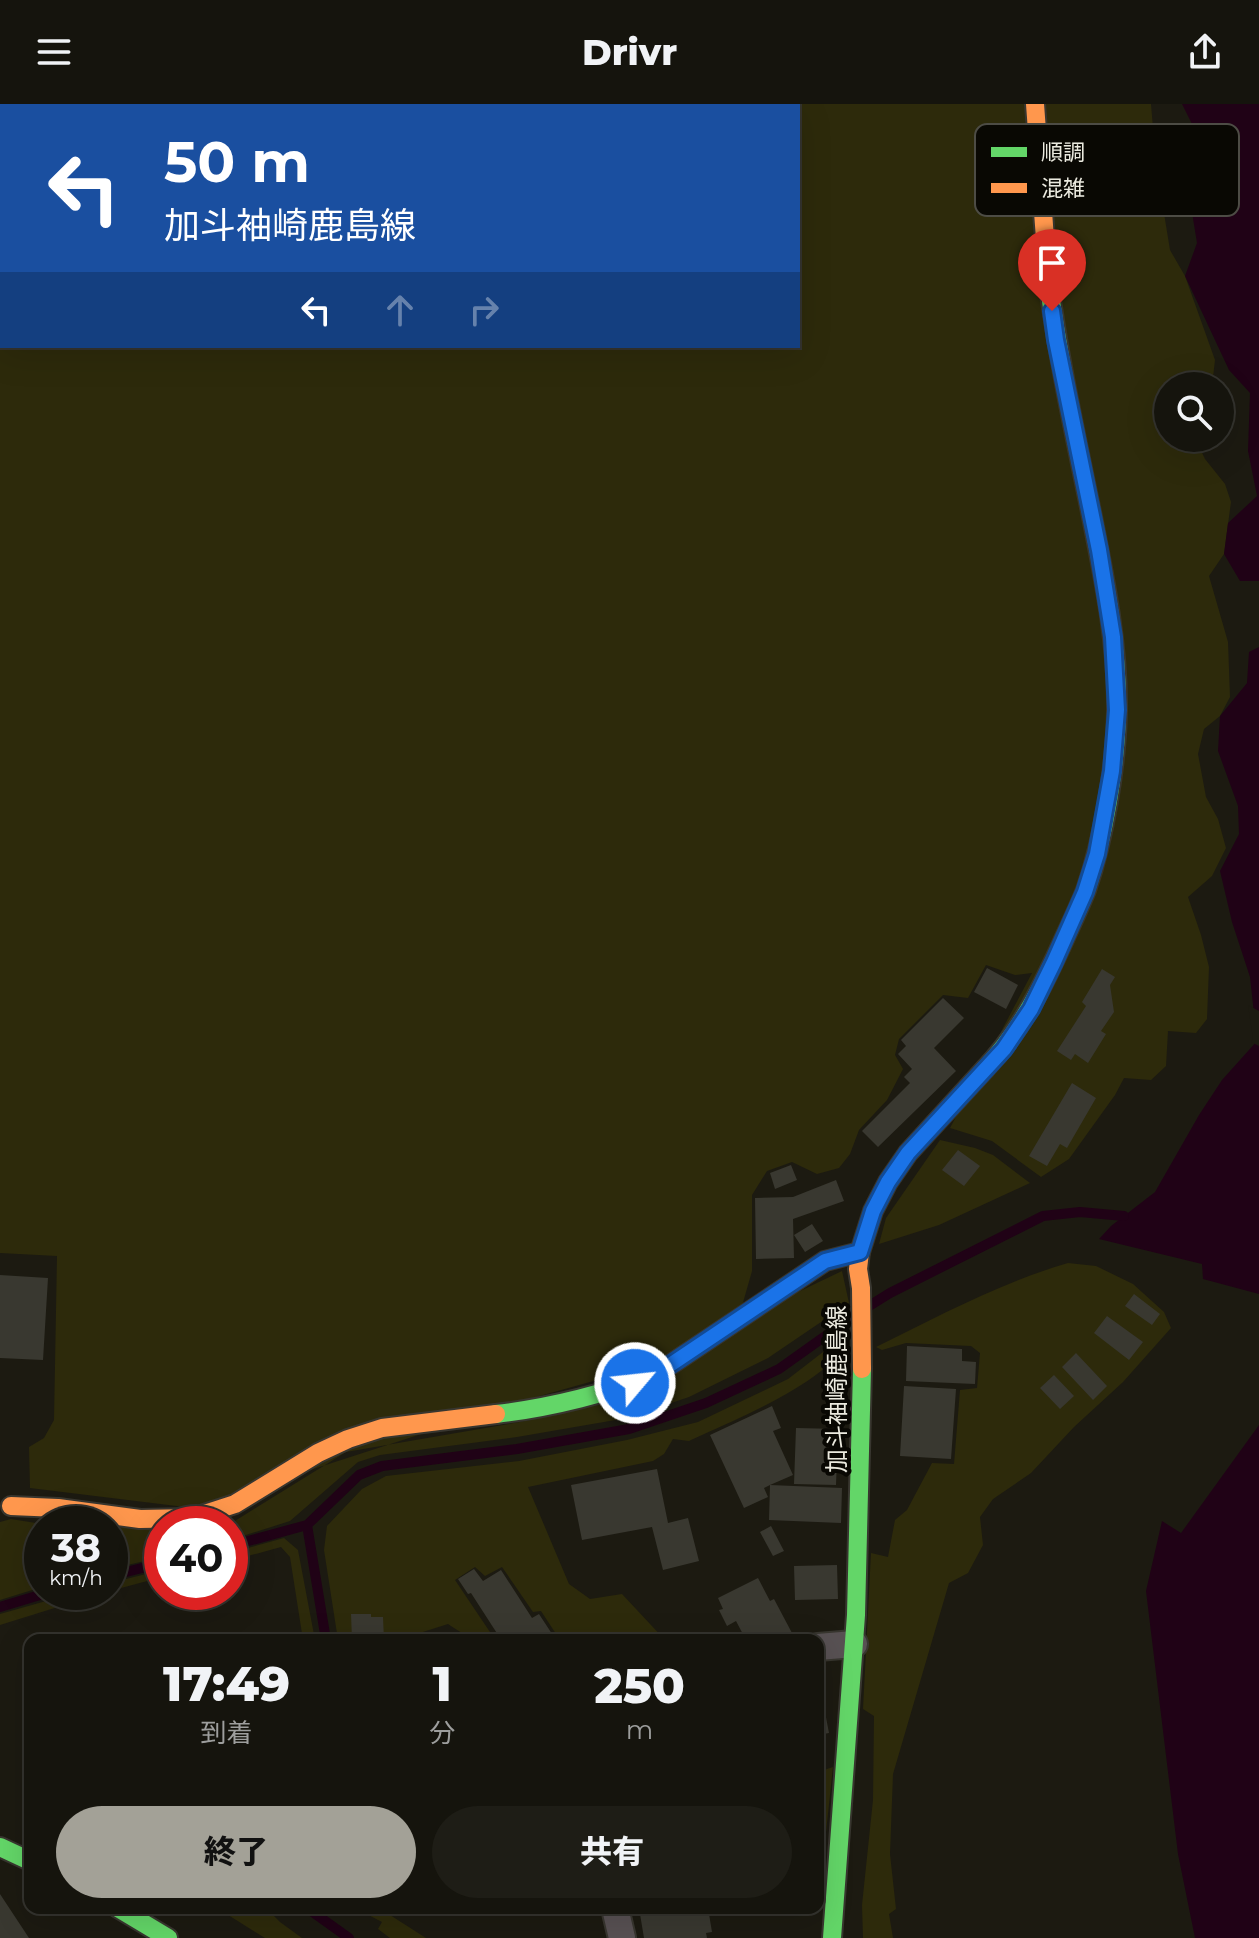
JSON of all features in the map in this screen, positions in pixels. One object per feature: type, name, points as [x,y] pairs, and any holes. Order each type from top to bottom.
[{"type":"main road","name":"加斗袖崎鹿島線","points":[[1035,104],[1036,124]]},
{"type":"main road","name":"加斗袖崎鹿島線","points":[[832,1938],[856,1615],[862,1379],[860,1252],[873,1211],[908,1153],[1004,1049],[1031,1009],[1085,892],[1097,854],[1112,771],[1117,710],[1113,637],[1099,550],[1056,340],[1043,216]]},
{"type":"main road","points":[[11,1506],[58,1508],[140,1519],[192,1518],[235,1504],[318,1453],[382,1428],[530,1410],[635,1383],[661,1371],[825,1261],[860,1252]]},
{"type":"main road","points":[[0,1847],[24,1858]]},
{"type":"main road","points":[[129,1914],[154,1928]]},
{"type":"street","points":[[824,1646],[854,1644]]},
{"type":"street","points":[[616,1914],[622,1938]]},
{"type":"shaded area","points":[[800,104],[1151,104],[1153,124],[975,124],[975,216],[1164,216],[1170,250],[1185,276],[1215,360],[1214,372],[1154,372],[1154,452],[1202,452],[1225,484],[1231,502],[1224,554],[1209,576],[1228,642],[1230,697],[1220,716],[1204,729],[1198,754],[1206,797],[1218,819],[1226,848],[1212,876],[1188,897],[1209,967],[1207,1019],[1196,1033],[1168,1031],[1166,1066],[1151,1080],[1124,1078],[1069,1159],[1041,1177],[992,1141],[950,1128],[1032,973],[1015,975],[986,965],[968,998],[943,995],[899,1039],[895,1055],[903,1069],[887,1100],[859,1130],[850,1154],[839,1168],[817,1174],[792,1162],[767,1171],[752,1195],[752,1271],[742,1306],[658,1363],[529,1399],[199,1506],[30,1488],[29,1447],[44,1438],[54,1420],[57,1256],[0,1253],[0,348],[800,348]]},
{"type":"shaded area","points":[[1182,104],[1259,104],[1259,581],[1240,581],[1224,554],[1228,523],[1257,496],[1248,451],[1250,393],[1229,370],[1185,276],[1197,243],[1193,216],[1239,216],[1239,124],[1192,124]]},
{"type":"shaded area","points":[[1259,647],[1259,1294],[1203,1279],[1202,1264],[1099,1239],[1155,1192],[1222,1080],[1257,1041],[1250,977],[1220,871],[1239,834],[1238,806],[1218,751],[1220,716],[1247,683],[1249,652]]},
{"type":"shaded area","points":[[940,1140],[993,1155],[1030,1183],[939,1225],[879,1244],[886,1218]]},
{"type":"shaded area","points":[[1068,1263],[1096,1266],[1133,1284],[1164,1312],[1171,1328],[1123,1382],[1074,1427],[1031,1473],[993,1499],[980,1517],[983,1545],[968,1573],[949,1583],[893,1774],[890,1854],[896,1909],[889,1914],[893,1938],[863,1938],[862,1905],[873,1800],[874,1716],[863,1709],[871,1553],[888,1557],[895,1520],[907,1510],[932,1463],[954,1464],[960,1390],[977,1388],[980,1353],[971,1346],[906,1343],[882,1350],[876,1347],[994,1290]]},
{"type":"shaded area","points":[[842,1271],[849,1303],[768,1358],[689,1397],[627,1418],[517,1437],[380,1455],[358,1462],[290,1521],[248,1534],[248,1513],[346,1452],[531,1420]]},
{"type":"shaded area","points":[[849,1332],[843,1349],[807,1382],[689,1441],[673,1439],[664,1454],[653,1461],[528,1487],[569,1584],[590,1599],[622,1594],[659,1634],[556,1634],[541,1611],[533,1612],[502,1567],[485,1576],[475,1567],[455,1580],[491,1634],[464,1634],[448,1624],[417,1634],[337,1634],[324,1550],[327,1526],[362,1489],[386,1476],[519,1461],[627,1440],[698,1422],[788,1379]]},
{"type":"shaded area","points":[[1259,1425],[1259,1938],[1195,1938],[1178,1854],[1146,1591],[1162,1521],[1181,1533]]},
{"type":"shaded area","points":[[11,1519],[24,1521],[24,1593],[0,1600],[0,1522]]},
{"type":"shaded area","points":[[128,1528],[144,1529],[144,1561],[128,1565]]},
{"type":"shaded area","points":[[284,1538],[298,1550],[314,1634],[302,1634],[290,1557],[281,1547],[248,1556],[248,1548]]},
{"type":"shaded area","points":[[144,1574],[144,1582],[128,1586],[128,1578]]},
{"type":"shaded area","points":[[24,1607],[24,1610],[48,1610],[0,1625],[0,1614]]},
{"type":"shaded area","points":[[833,1767],[824,1851],[824,1770]]},
{"type":"shaded area","points":[[227,1914],[272,1914],[302,1938],[265,1938]]},
{"type":"shaded area","points":[[367,1914],[388,1914],[426,1938],[390,1938],[378,1929],[382,1922]]},
{"type":"pier","points":[[1248,1005],[1259,1011],[1259,1046],[1251,1042]]},
{"type":"building","points":[[987,968],[1018,985],[1006,1009],[974,992]]},
{"type":"building","points":[[1102,969],[1115,977],[1110,985],[1114,1012],[1101,1031],[1106,1034],[1088,1063],[1075,1054],[1071,1060],[1057,1051],[1086,1006],[1082,1002]]},
{"type":"building","points":[[943,998],[964,1018],[934,1048],[956,1071],[878,1147],[862,1131],[910,1083],[904,1077],[912,1069],[898,1054],[906,1046],[901,1040]]},
{"type":"building","points":[[1072,1083],[1096,1098],[1067,1148],[1060,1144],[1047,1166],[1029,1156]]},
{"type":"building","points":[[958,1150],[980,1166],[964,1186],[942,1170]]},
{"type":"building","points":[[791,1165],[797,1180],[775,1189],[770,1173]]},
{"type":"building","points":[[836,1180],[844,1201],[793,1219],[794,1258],[756,1259],[755,1198],[793,1197]]},
{"type":"building","points":[[812,1224],[823,1241],[805,1252],[794,1235]]},
{"type":"building","points":[[0,1275],[48,1278],[43,1360],[0,1358]]},
{"type":"building","points":[[1134,1294],[1160,1314],[1152,1325],[1125,1306]]},
{"type":"building","points":[[1107,1316],[1143,1342],[1129,1360],[1094,1333]]},
{"type":"building","points":[[907,1346],[962,1349],[962,1361],[976,1362],[975,1384],[906,1381]]},
{"type":"building","points":[[1076,1353],[1107,1386],[1093,1400],[1062,1367]]},
{"type":"building","points":[[1054,1375],[1074,1396],[1060,1409],[1040,1388]]},
{"type":"building","points":[[904,1386],[956,1389],[951,1459],[900,1456]]},
{"type":"building","points":[[772,1406],[781,1428],[773,1431],[793,1475],[764,1488],[768,1497],[744,1508],[710,1435]]},
{"type":"building","points":[[796,1428],[838,1429],[836,1485],[794,1484]]},
{"type":"building","points":[[657,1469],[668,1523],[688,1518],[699,1561],[663,1570],[652,1527],[582,1540],[571,1485]]},
{"type":"building","points":[[770,1485],[842,1488],[841,1523],[769,1520]]},
{"type":"building","points":[[771,1526],[784,1551],[773,1556],[760,1532]]},
{"type":"building","points":[[837,1565],[838,1599],[795,1600],[794,1566]]},
{"type":"building","points":[[474,1569],[483,1581],[501,1570],[532,1618],[539,1614],[552,1634],[497,1634],[471,1593],[468,1594],[458,1579]]},
{"type":"building","points":[[758,1578],[770,1601],[774,1599],[792,1633],[743,1634],[736,1621],[727,1626],[719,1610],[723,1609],[718,1598]]},
{"type":"building","points":[[351,1614],[383,1617],[384,1634],[352,1634]]},
{"type":"building","points":[[824,1707],[829,1733],[824,1734]]},
{"type":"building","points":[[0,1894],[29,1938],[0,1938]]},
{"type":"building","points":[[640,1914],[709,1914],[712,1932],[706,1933],[707,1938],[644,1938]]},
{"type":"waterway","points":[[869,1306],[1043,1216],[1080,1212],[1124,1216]]},
{"type":"waterway","points":[[248,1541],[307,1525],[359,1475],[382,1466],[517,1449],[629,1429],[706,1403],[779,1369],[852,1317]]},
{"type":"waterway","points":[[307,1525],[325,1634]]},
{"type":"waterway","points":[[128,1572],[144,1568]]},
{"type":"waterway","points":[[0,1607],[24,1600]]},
{"type":"waterway","points":[[315,1914],[349,1938]]},
{"type":"traffic: fast","points":[[985,1069],[1031,1006],[1086,890],[1103,825],[1116,732],[1117,686],[1109,611],[1048,279]]},
{"type":"traffic: fast","points":[[496,1414],[580,1398],[661,1371],[825,1261],[860,1252]]},
{"type":"traffic: fast","points":[[832,1938],[856,1615],[862,1369]]},
{"type":"traffic: fast","points":[[0,1847],[24,1858]]},
{"type":"traffic: fast","points":[[128,1914],[168,1938]]},
{"type":"traffic: slow","points":[[1035,104],[1036,124]]},
{"type":"traffic: slow","points":[[1043,216],[1048,279]]},
{"type":"traffic: slow","points":[[862,1369],[858,1269],[873,1211],[908,1153],[985,1069]]},
{"type":"traffic: slow","points":[[11,1506],[58,1508],[140,1519],[192,1518],[235,1504],[318,1453],[348,1439],[382,1428],[496,1414]]},
{"type":"route","points":[[635,1383],[661,1371],[825,1261],[860,1252],[873,1211],[908,1153],[1004,1049],[1031,1009],[1085,892],[1097,854],[1112,771],[1117,710],[1113,637],[1052,311]]}]
